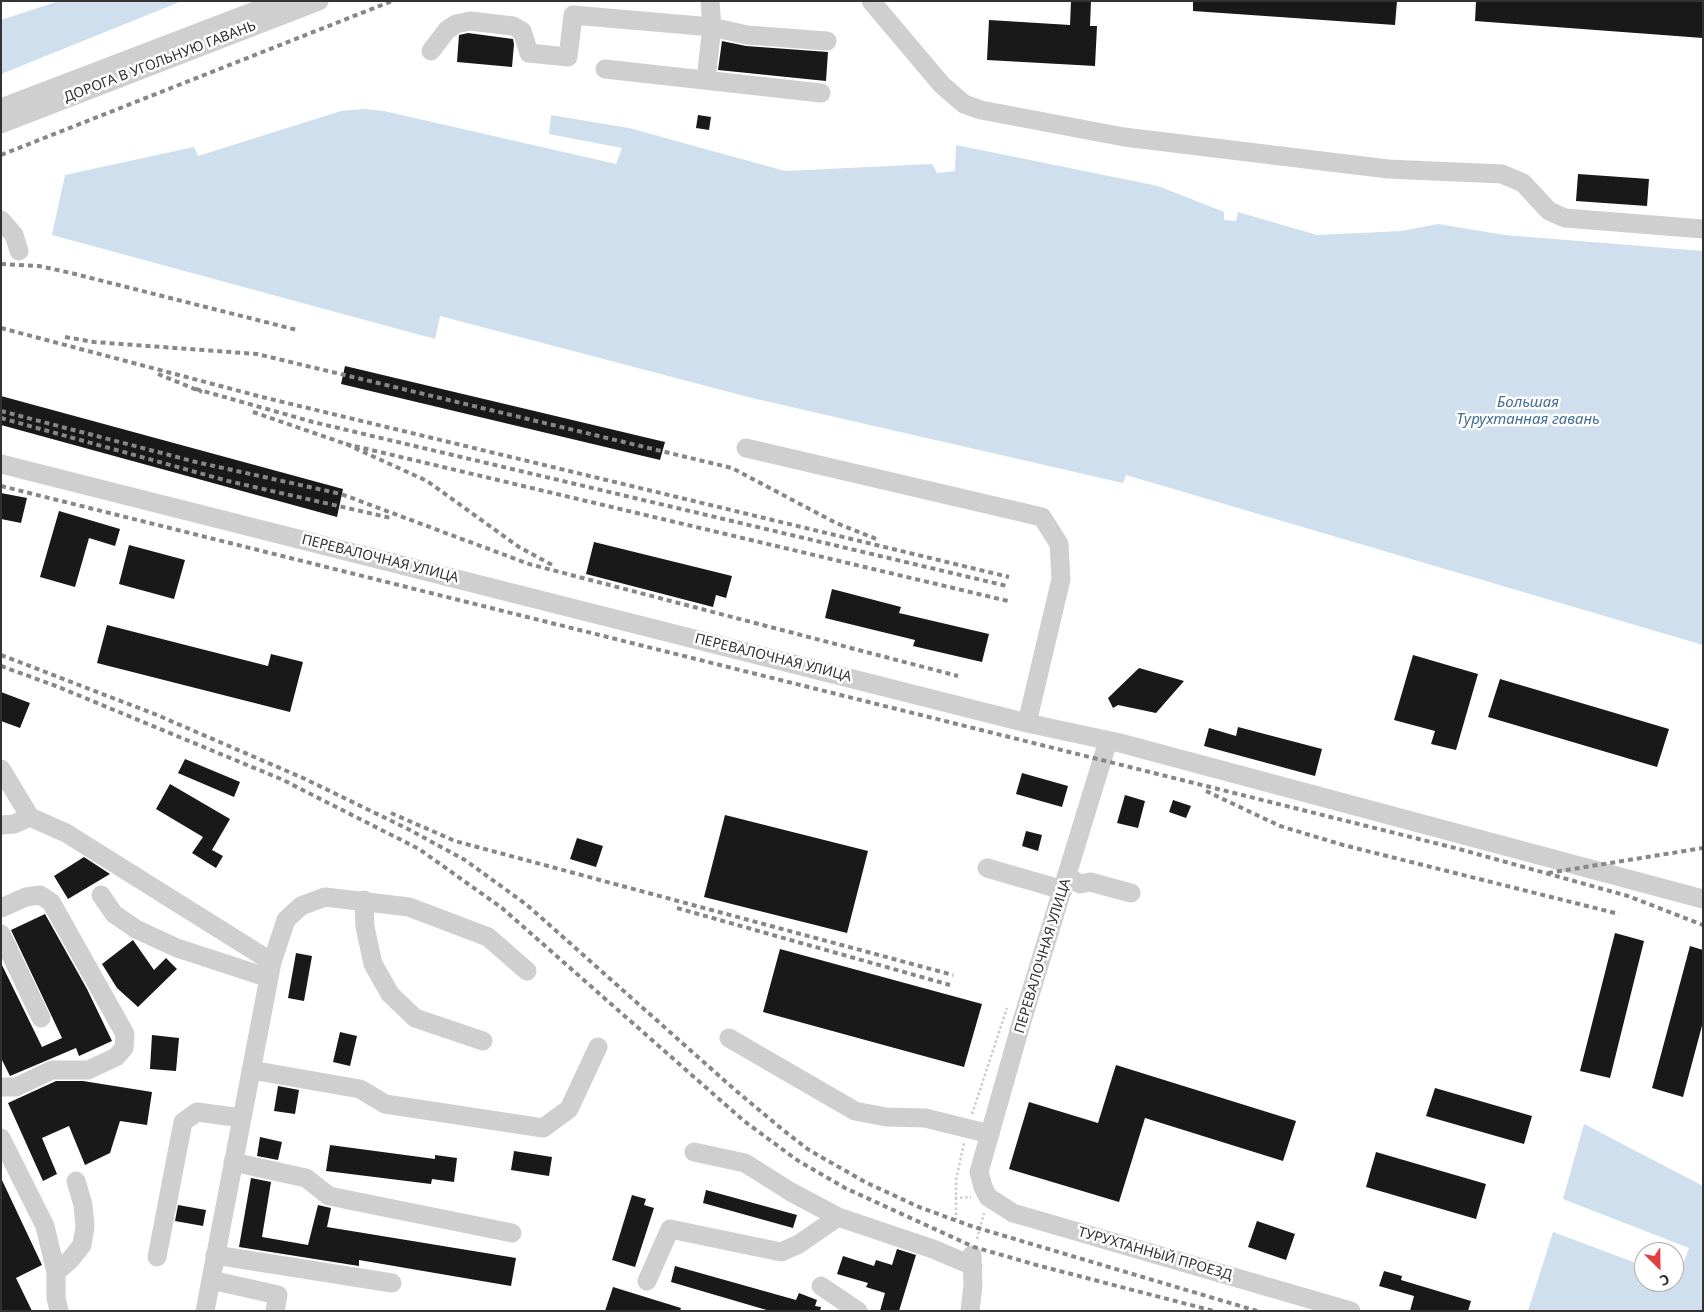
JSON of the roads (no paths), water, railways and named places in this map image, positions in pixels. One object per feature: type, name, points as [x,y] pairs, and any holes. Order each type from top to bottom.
[{"type":"street","name":"ДОРОГА В УГОЛЬНУЮ ГАВАНЬ","points":[[1,108],[281,1]]},
{"type":"street","name":"ДОРОГА В УГОЛЬНУЮ ГАВАНЬ","points":[[1,124],[319,1]]},
{"type":"street","points":[[706,79],[712,27],[710,1]]},
{"type":"street","points":[[871,1],[942,86],[964,104],[981,110],[1124,137],[1388,169],[1502,174],[1523,183],[1549,211],[1565,218],[1703,230]]},
{"type":"street","points":[[431,52],[447,30],[456,24],[470,21],[514,26],[522,31],[529,53],[568,57],[573,15],[712,27],[747,34],[827,41]]},
{"type":"street","points":[[605,69],[821,93]]},
{"type":"street","points":[[1,220],[14,235],[19,251]]},
{"type":"street","points":[[746,448],[1042,517],[1059,544],[1061,579],[1027,723]]},
{"type":"street","name":"ПЕРЕВАЛОЧНАЯ УЛИЦА","points":[[1,464],[1027,723],[1108,741],[1021,1024],[979,1172],[982,1187],[988,1197]]},
{"type":"street","points":[[1108,741],[1703,899]]},
{"type":"street","points":[[1,769],[30,817],[66,833],[271,970]]},
{"type":"street","points":[[1,825],[14,824],[30,817]]},
{"type":"street","points":[[987,868],[1065,883],[1080,884],[1090,882],[1131,893]]},
{"type":"street","points":[[1,908],[26,897],[40,895],[51,902],[125,1034],[124,1048],[116,1057],[88,1070],[52,1070],[16,1087],[1,1087]]},
{"type":"street","points":[[101,895],[114,914],[136,929],[177,948],[271,970]]},
{"type":"street","points":[[205,1311],[271,970],[286,920],[301,906],[325,897],[409,906],[488,937],[527,971]]},
{"type":"street","points":[[364,900],[365,927],[373,964],[390,994],[415,1018],[483,1041]]},
{"type":"street","points":[[1,934],[41,1018]]},
{"type":"street","points":[[728,1038],[855,1111],[886,1117],[925,1118],[990,1134]]},
{"type":"street","points":[[251,1070],[360,1089],[385,1104],[543,1128],[569,1109],[598,1047]]},
{"type":"street","points":[[157,1257],[184,1122],[197,1112],[242,1118]]},
{"type":"street","points":[[1,1138],[45,1226],[56,1272],[56,1298],[59,1311]]},
{"type":"street","points":[[694,1152],[746,1163],[791,1192],[838,1217],[933,1249],[973,1260],[970,1311]]},
{"type":"street","points":[[233,1162],[306,1178],[329,1196],[512,1233]]},
{"type":"street","points":[[56,1272],[70,1260],[82,1245],[85,1227],[83,1205],[76,1181]]},
{"type":"street","name":"ТУРУХТАННЫЙ ПРОЕЗД","points":[[988,1197],[1013,1212],[1354,1306]]},
{"type":"street","points":[[647,1281],[670,1229],[780,1252],[799,1244],[838,1217]]},
{"type":"street","points":[[215,1255],[392,1283]]},
{"type":"street","points":[[211,1280],[278,1295],[275,1311]]},
{"type":"street","points":[[821,1286],[858,1311]]},
{"type":"water","points":[[59,1],[182,1],[1,74],[1,20]]},
{"type":"water","name":"Большая Турухтанная гавань","points":[[364,109],[384,111],[616,164],[622,148],[549,134],[551,115],[629,128],[785,171],[932,164],[937,173],[955,171],[956,145],[1158,186],[1224,212],[1224,220],[1236,221],[1238,212],[1317,235],[1402,231],[1438,224],[1505,235],[1703,251],[1703,645],[1126,475],[1123,483],[752,398],[440,316],[435,339],[52,235],[65,175],[194,147],[198,156],[341,111]]},
{"type":"water","points":[[1584,1124],[1703,1186],[1703,1311],[1528,1311],[1553,1232],[1634,1262],[1634,1292],[1684,1292],[1684,1262],[1689,1248],[1684,1246],[1684,1242],[1674,1242],[1563,1199]]},
{"type":"railway","points":[[1,155],[392,1]]},
{"type":"railway","points":[[1,264],[39,266],[71,273],[297,330]]},
{"type":"railway","points":[[1,328],[262,397],[1009,577]]},
{"type":"railway","points":[[65,337],[94,342],[257,354],[732,468],[836,523],[879,540]]},
{"type":"railway","points":[[158,374],[202,392]]},
{"type":"railway","points":[[196,389],[313,422],[1007,586]]},
{"type":"railway","points":[[1,411],[196,462],[341,494],[529,564],[958,676]]},
{"type":"railway","points":[[253,412],[346,444],[427,481],[519,547],[554,566]]},
{"type":"railway","points":[[1,418],[228,481],[391,518]]},
{"type":"railway","points":[[346,444],[1008,601]]},
{"type":"railway","points":[[1,486],[1459,849],[1628,896],[1703,925]]},
{"type":"railway","points":[[1,655],[157,715],[303,778],[408,829],[465,860],[527,905],[734,1089],[783,1130],[809,1150],[865,1182],[919,1207],[971,1226],[1257,1311]]},
{"type":"railway","points":[[1,666],[56,686],[281,779],[419,849],[502,908],[744,1121],[797,1160],[845,1188],[974,1247],[1214,1311]]},
{"type":"railway","points":[[1206,791],[1280,826],[1343,845],[1619,914]]},
{"type":"railway","points":[[391,813],[455,841],[953,975]]},
{"type":"railway","points":[[1548,873],[1703,848]]},
{"type":"railway","points":[[677,908],[950,985]]}]
